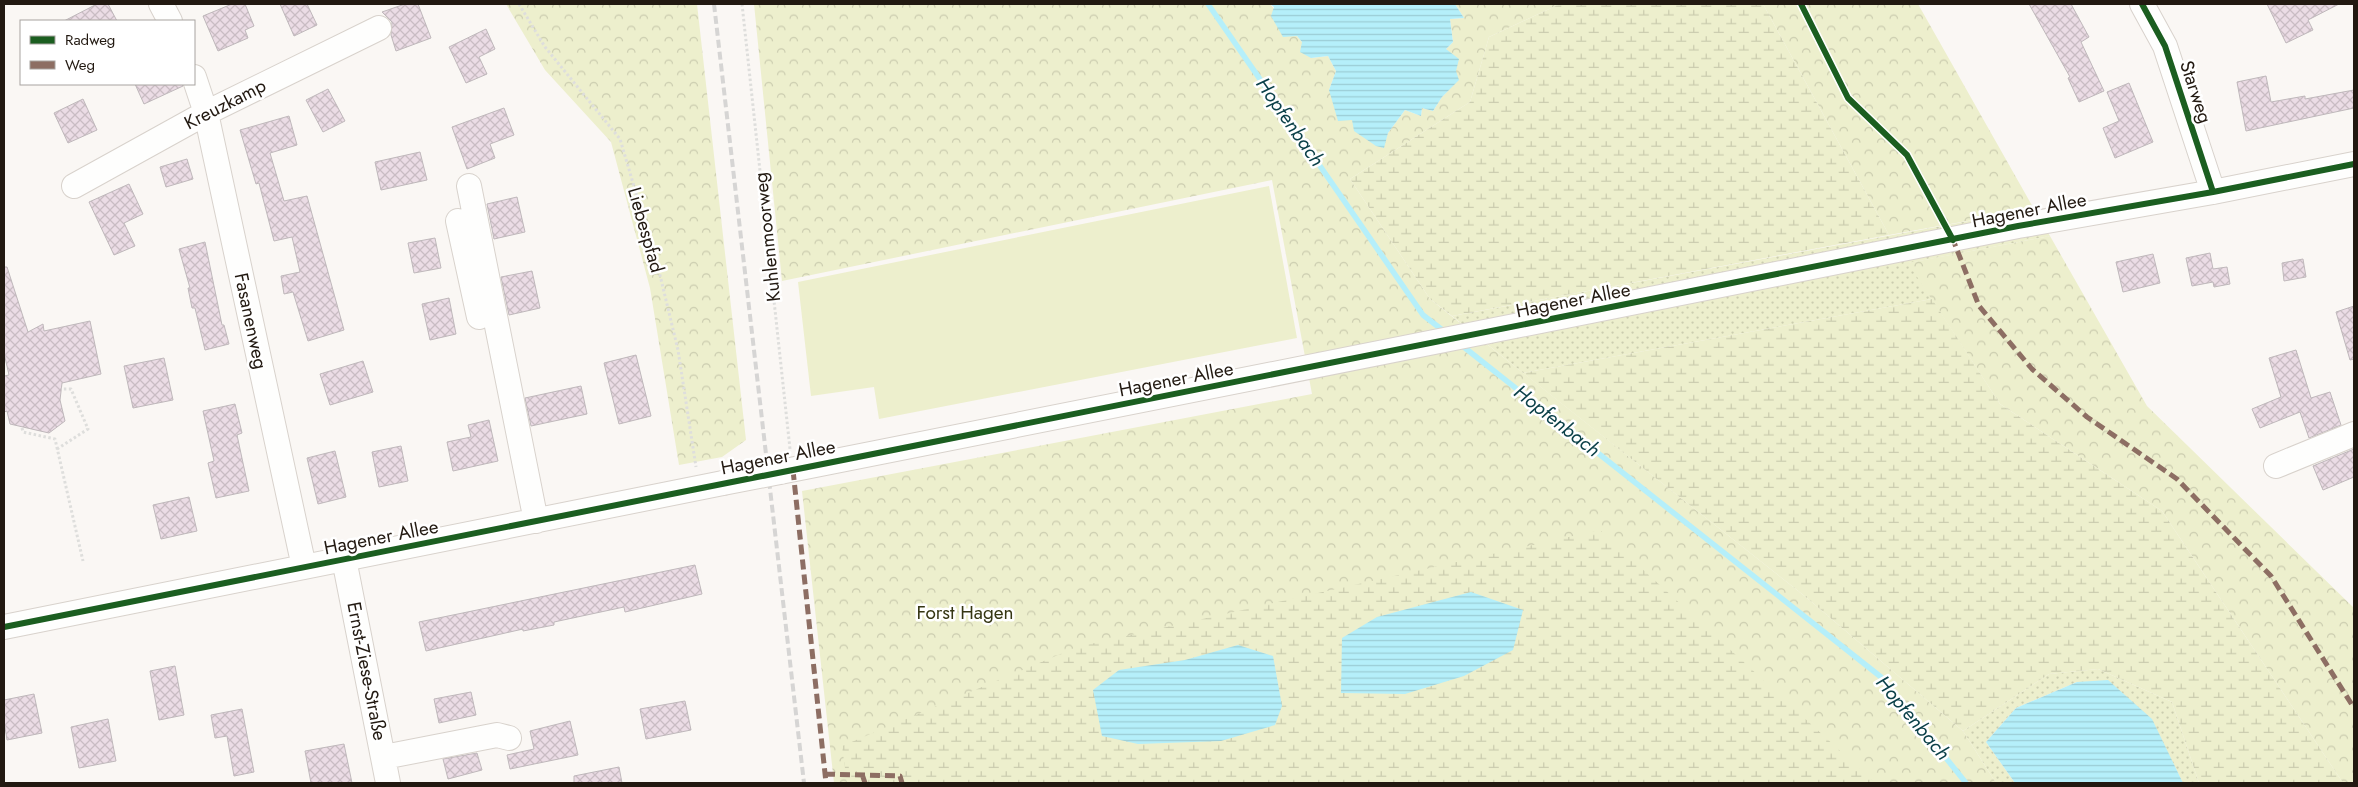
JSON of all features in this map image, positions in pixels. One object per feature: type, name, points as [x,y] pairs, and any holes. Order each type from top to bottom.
[{"type":"street","points":[[161,4],[169,20]]},
{"type":"street","name":"Starweg","points":[[2142,4],[2165,46],[2213,192]]},
{"type":"street","name":"Kreuzkamp","points":[[74,186],[206,112],[379,28]]},
{"type":"street","name":"Fasanenweg","points":[[195,80],[206,112],[304,567]]},
{"type":"street","name":"Hagener Allee","points":[[4,627],[2018,226],[2213,192],[2354,164]]},
{"type":"street","points":[[469,186],[530,523]]},
{"type":"street","points":[[458,221],[530,523]]},
{"type":"street","points":[[2276,466],[2354,434]]},
{"type":"street","name":"Ernst-Ziese-Straße","points":[[344,559],[388,783]]},
{"type":"street","points":[[384,757],[497,735],[509,738]]},
{"type":"path","points":[[57,449],[88,428],[71,389],[61,389]]},
{"type":"path","points":[[22,428],[23,432],[55,439],[83,561]]},
{"type":"green space","points":[[506,4],[697,4],[746,440],[722,457],[679,465],[650,288],[611,142],[545,70]]},
{"type":"green space","name":"Forst Hagen","points":[[754,4],[1270,4],[1302,42],[1311,58],[1328,56],[1336,71],[1329,90],[1352,120],[1383,148],[1388,133],[1405,110],[1421,116],[1422,108],[1433,111],[1442,97],[1458,80],[1446,49],[1453,42],[1450,19],[1464,18],[1455,4],[1560,4],[1489,37],[1470,102],[1350,179],[1430,299],[1807,598],[1963,731],[1996,783],[834,783],[802,491],[1312,394],[1272,180],[782,281]]},
{"type":"green space","points":[[1560,4],[1763,4],[1889,235],[1452,316],[1430,299],[1350,179],[1470,102],[1489,37]]},
{"type":"green space","points":[[1763,4],[1918,4],[2034,209],[1889,235]]},
{"type":"green space","points":[[1269,186],[1297,338],[879,419],[874,387],[811,396],[798,282]]},
{"type":"green space","points":[[2034,209],[2050,236],[1909,263],[1932,299],[1523,373],[1452,316]]},
{"type":"green space","points":[[2050,236],[2147,406],[2354,608],[2354,783],[2343,783],[2162,511],[2000,404],[1908,263]]},
{"type":"green space","points":[[1932,299],[2000,404],[2162,511],[2343,783],[2199,783],[2172,702],[2098,669],[2049,674],[1963,731],[1807,598],[1523,373]]},
{"type":"green space","points":[[1600,530],[1875,783],[847,783],[842,746],[1077,647]],"holes":[[[1238,645],[1275,725],[1221,741],[1138,744],[1185,660]]]},
{"type":"green space","points":[[2098,669],[2172,702],[2199,783],[2183,783],[2168,753],[2077,682],[2016,708],[1986,742],[2015,783],[1996,783],[1963,731],[2049,674]]},
{"type":"water","points":[[1270,4],[1455,4],[1464,18],[1450,19],[1453,42],[1446,49],[1459,59],[1456,71],[1459,80],[1442,97],[1433,111],[1422,108],[1421,116],[1405,110],[1388,133],[1384,148],[1376,146],[1354,131],[1352,120],[1338,121],[1329,90],[1336,71],[1328,56],[1311,58],[1300,52],[1302,42],[1297,36],[1283,37],[1271,16],[1274,7]]},
{"type":"water","points":[[1471,592],[1523,610],[1513,650],[1464,676],[1405,694],[1341,693],[1342,638],[1377,617]]},
{"type":"water","points":[[1238,645],[1273,656],[1282,706],[1275,725],[1221,741],[1138,744],[1102,736],[1093,690],[1119,670],[1185,660]]},
{"type":"water","points":[[2108,680],[2152,719],[2183,783],[2015,783],[1986,742],[2016,708],[2077,682]]},
{"type":"building","points":[[97,4],[108,4],[116,20],[66,20]]},
{"type":"building","points":[[232,4],[245,4],[254,26],[245,30],[248,38],[218,51],[203,16]]},
{"type":"building","points":[[280,4],[307,4],[317,25],[294,36]]},
{"type":"building","points":[[405,4],[418,4],[431,38],[396,51],[391,35],[392,22],[382,12]]},
{"type":"building","points":[[2029,4],[2071,4],[2089,37],[2081,42],[2104,91],[2079,102],[2068,78],[2070,77]]},
{"type":"building","points":[[2267,4],[2339,4],[2308,20],[2313,30],[2286,43]]},
{"type":"building","points":[[486,29],[495,49],[479,57],[487,74],[466,83],[449,47]]},
{"type":"building","points":[[2266,76],[2271,102],[2305,96],[2305,99],[2354,90],[2354,108],[2246,131],[2237,82]]},
{"type":"building","points":[[2129,83],[2153,142],[2115,158],[2103,128],[2119,121],[2107,92]]},
{"type":"building","points":[[135,85],[183,86],[144,104]]},
{"type":"building","points":[[328,89],[345,121],[323,132],[306,100]]},
{"type":"building","points":[[83,99],[97,130],[68,143],[54,113]]},
{"type":"building","points":[[504,108],[514,135],[490,144],[495,158],[467,169],[452,127]]},
{"type":"building","points":[[289,116],[297,145],[270,153],[284,201],[307,196],[344,330],[308,341],[293,292],[284,294],[281,276],[300,272],[292,237],[274,241],[259,183],[256,184],[240,130]]},
{"type":"building","points":[[420,152],[427,180],[381,190],[375,162]]},
{"type":"building","points":[[187,159],[193,179],[166,187],[160,167]]},
{"type":"building","points":[[129,184],[143,214],[124,223],[135,246],[114,255],[89,202]]},
{"type":"building","points":[[517,197],[525,232],[494,239],[487,204]]},
{"type":"building","points":[[435,238],[441,268],[414,273],[408,243]]},
{"type":"building","points":[[205,242],[222,325],[224,325],[229,344],[205,350],[195,308],[192,308],[188,288],[190,288],[179,249]]},
{"type":"building","points":[[2210,253],[2213,269],[2227,267],[2230,284],[2214,287],[2213,282],[2192,286],[2186,258]]},
{"type":"building","points":[[2153,254],[2160,283],[2123,292],[2116,262]]},
{"type":"building","points":[[2303,259],[2306,277],[2284,281],[2282,263]]},
{"type":"building","points":[[4,267],[7,267],[28,332],[43,324],[44,331],[90,321],[101,374],[62,383],[60,400],[65,421],[49,433],[10,424],[7,411],[4,412],[4,376],[9,375],[4,353]]},
{"type":"building","points":[[532,271],[540,308],[509,315],[501,277]]},
{"type":"building","points":[[449,298],[456,334],[430,340],[422,304]]},
{"type":"building","points":[[2354,306],[2354,359],[2350,360],[2336,312]]},
{"type":"building","points":[[2296,350],[2311,398],[2330,392],[2341,425],[2309,438],[2300,412],[2260,428],[2252,409],[2281,397],[2269,358]]},
{"type":"building","points":[[636,355],[651,416],[619,424],[604,363]]},
{"type":"building","points":[[164,358],[173,400],[133,408],[124,366]]},
{"type":"building","points":[[363,361],[373,392],[330,405],[320,374]]},
{"type":"building","points":[[581,386],[587,414],[531,426],[525,398]]},
{"type":"building","points":[[235,404],[242,433],[237,435],[249,491],[216,498],[208,463],[214,461],[203,411]]},
{"type":"building","points":[[489,420],[498,461],[453,471],[447,442],[471,437],[468,425]]},
{"type":"building","points":[[401,446],[408,481],[379,487],[372,452]]},
{"type":"building","points":[[2354,449],[2354,477],[2323,490],[2313,466]]},
{"type":"building","points":[[335,451],[346,497],[318,504],[307,458]]},
{"type":"building","points":[[189,497],[197,531],[161,539],[153,505]]},
{"type":"building","points":[[695,565],[702,594],[625,612],[624,607],[554,622],[554,625],[523,631],[523,629],[426,651],[419,622]]},
{"type":"building","points":[[175,666],[184,715],[159,720],[150,671]]},
{"type":"building","points":[[471,692],[476,715],[439,723],[434,699]]},
{"type":"building","points":[[34,694],[42,733],[7,740],[4,721],[4,700]]},
{"type":"building","points":[[685,701],[691,730],[646,739],[640,709]]},
{"type":"building","points":[[242,709],[254,772],[234,776],[227,736],[215,738],[211,715]]},
{"type":"building","points":[[108,719],[116,761],[79,768],[71,727]]},
{"type":"building","points":[[570,721],[578,755],[510,769],[507,755],[534,749],[530,731]]},
{"type":"building","points":[[344,744],[352,783],[311,783],[305,751]]},
{"type":"building","points":[[477,753],[482,770],[448,779],[443,759]]},
{"type":"building","points":[[619,767],[622,783],[574,783],[574,776]]},
{"type":"waterway","name":"Hopfenbach","points":[[1208,4],[1423,315],[1445,332]]},
{"type":"waterway","name":"Hopfenbach","points":[[1460,344],[1881,677],[1966,783]]},
{"type":"railway","points":[[714,4],[804,783]]},
{"type":"marked path","points":[[1952,237],[1979,306],[2032,369],[2087,417],[2177,479],[2271,576],[2354,708]]},
{"type":"marked path","points":[[793,470],[826,783]]},
{"type":"marked path","points":[[825,774],[900,776],[902,783]]},
{"type":"marked path","points":[[862,774],[865,783]]},
{"type":"cycle path","points":[[1801,4],[1848,98],[1907,155],[1953,240]]},
{"type":"cycle path","points":[[2142,4],[2165,46],[2213,192]]},
{"type":"cycle path","points":[[4,627],[2018,226],[2213,192],[2354,164]]}]
